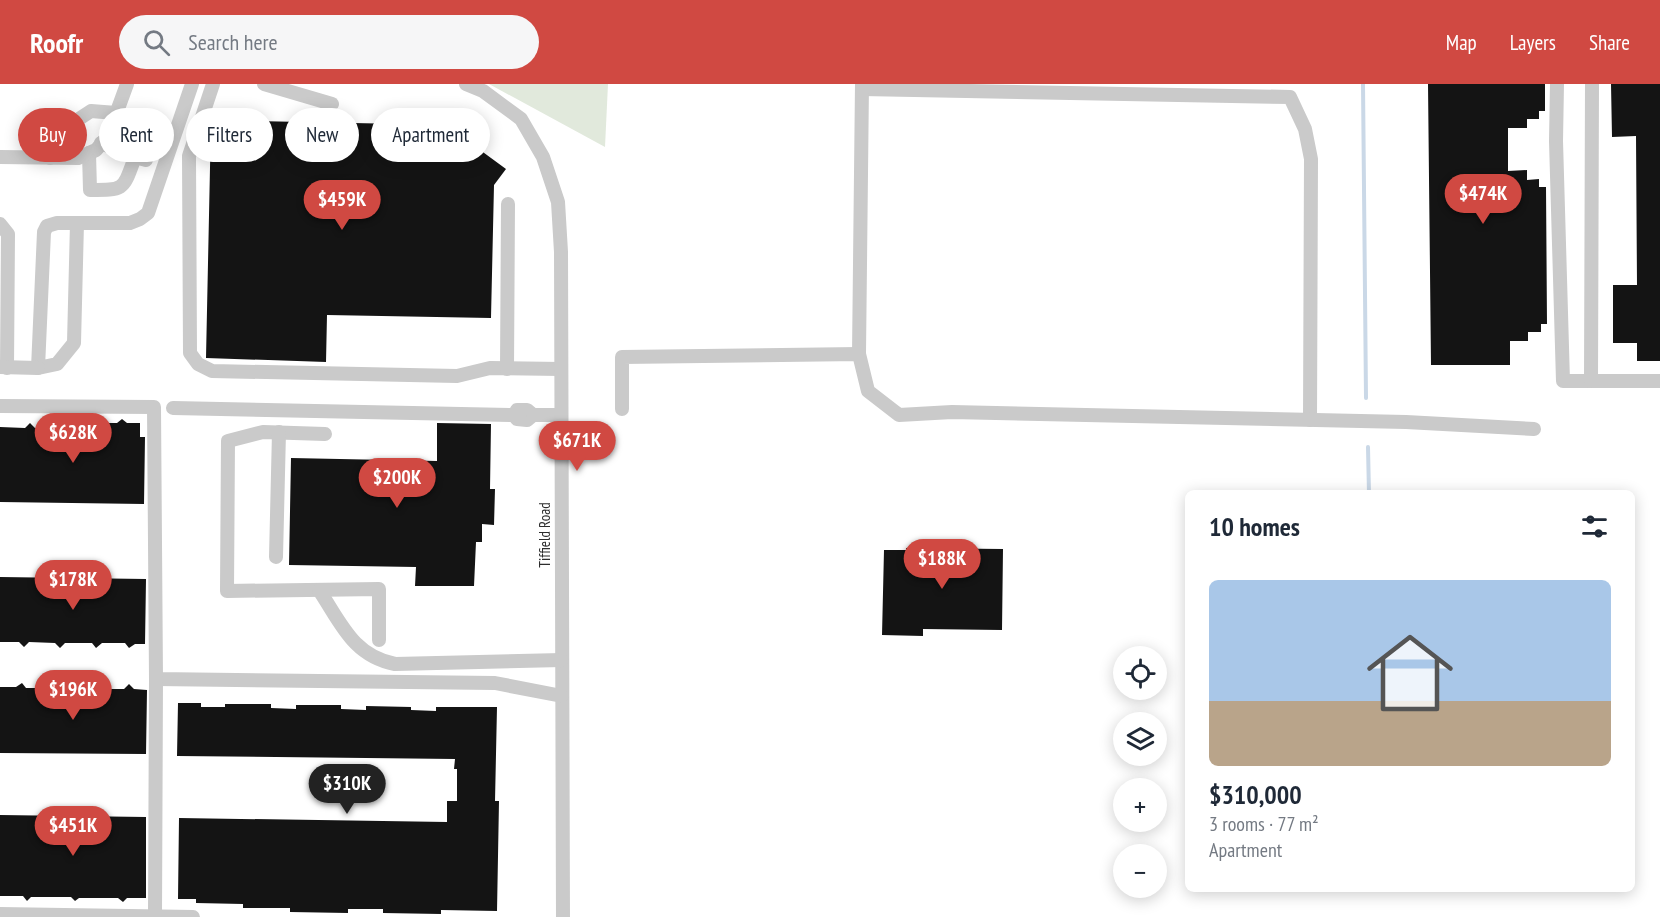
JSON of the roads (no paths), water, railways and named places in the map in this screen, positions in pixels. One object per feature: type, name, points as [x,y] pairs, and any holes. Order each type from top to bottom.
[{"type":"street","points":[[118,108],[127,84]]},
{"type":"street","points":[[38,368],[44,232],[47,226],[57,223],[130,223],[148,213],[192,84]]},
{"type":"street","points":[[213,84],[189,156],[190,352],[198,364],[212,371],[446,376],[457,376],[490,368],[561,369]]},
{"type":"street","points":[[264,84],[332,104]]},
{"type":"street","name":"Tiffield Road","points":[[466,84],[483,91],[521,119],[543,157],[558,202],[561,252],[563,917]]},
{"type":"street","points":[[1557,84],[1556,141],[1563,381],[1660,381]]},
{"type":"street","points":[[1591,381],[1592,84]]},
{"type":"street","points":[[1310,420],[1311,159],[1305,129],[1290,97],[862,87],[859,354],[868,391],[899,415],[952,412],[1310,420],[1406,422],[1534,429]]},
{"type":"street","points":[[99,146],[89,153],[90,190],[116,190],[122,186],[138,162]]},
{"type":"street","points":[[0,157],[18,157]]},
{"type":"street","points":[[507,369],[508,204]]},
{"type":"street","points":[[0,224],[6,228],[8,234],[4,367],[38,368],[57,364],[74,344],[77,223]]},
{"type":"street","points":[[622,409],[622,357],[859,354]]},
{"type":"street","points":[[0,406],[154,407],[155,916]]},
{"type":"street","points":[[173,408],[514,414],[517,419],[527,420],[532,415],[561,415]]},
{"type":"street","points":[[325,434],[263,432],[228,441],[227,591],[379,589],[379,640]]},
{"type":"street","points":[[276,557],[279,432]]},
{"type":"street","points":[[320,590],[358,647],[384,661],[395,664],[562,660]]},
{"type":"street","points":[[156,679],[495,683],[562,696]]},
{"type":"street","points":[[0,914],[193,917]]},
{"type":"waterway","points":[[1363,84],[1366,398]]},
{"type":"waterway","points":[[1368,447],[1369,490]]}]
